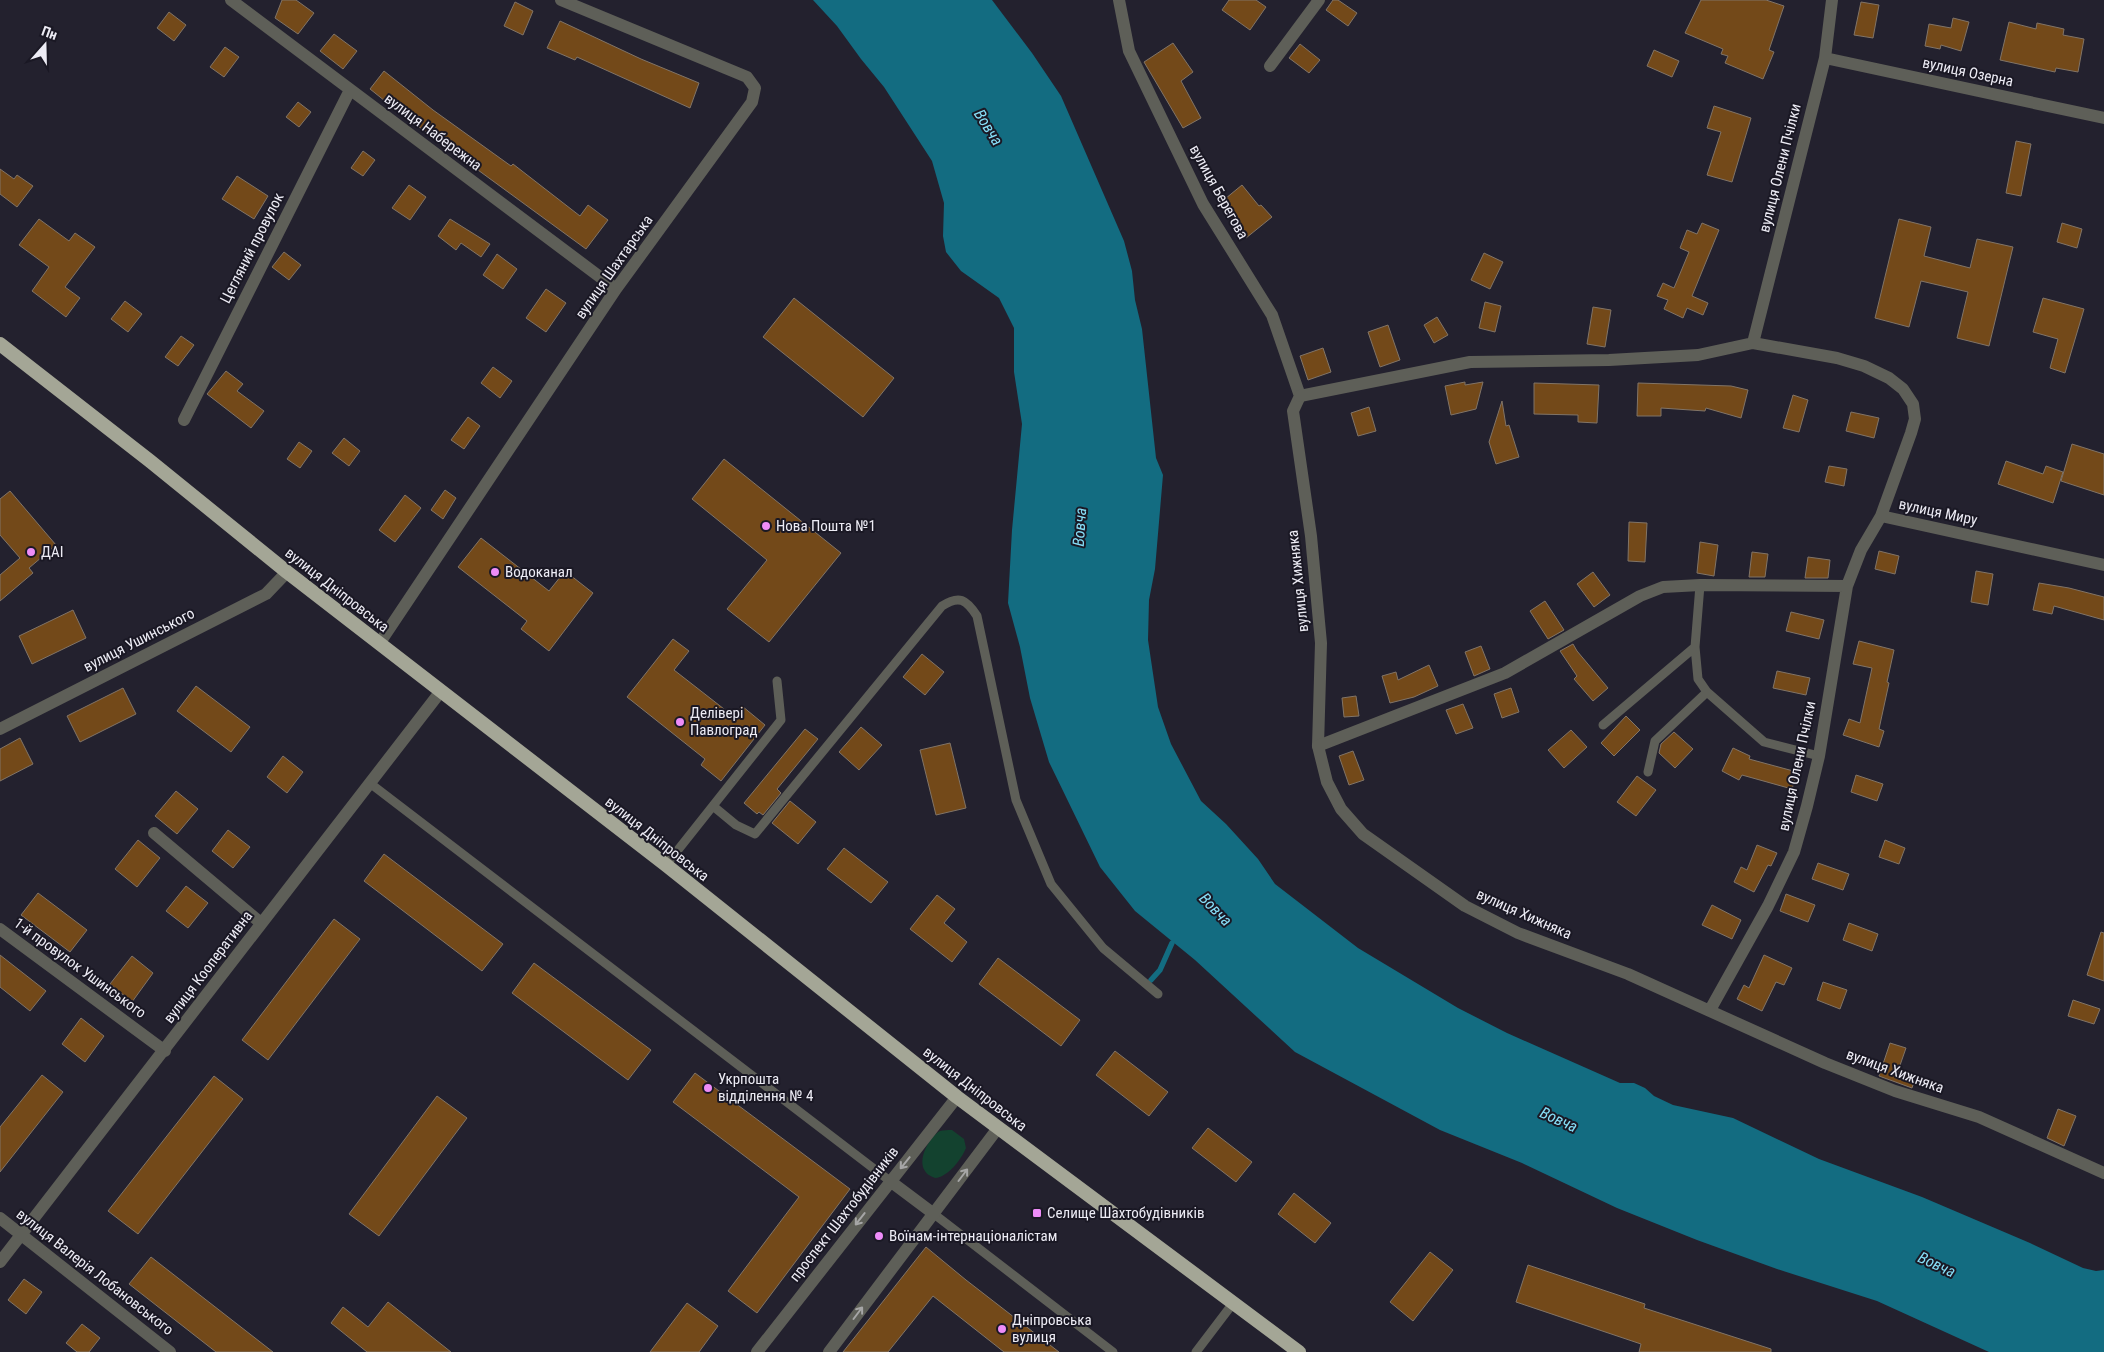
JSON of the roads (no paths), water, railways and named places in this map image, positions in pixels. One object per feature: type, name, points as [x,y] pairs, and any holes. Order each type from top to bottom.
[{"type":"highway","name":"вулиця Дніпровська","points":[[0,344],[379,644],[666,865],[957,1097],[1299,1352]]},
{"type":"street","name":"вулиця Набережна","points":[[231,0],[616,289]]},
{"type":"street","name":"вулиця Шахтарська","points":[[379,644],[616,289],[752,102],[755,88],[747,77],[732,69],[561,0]]},
{"type":"street","name":"вулиця Берегова","points":[[1119,0],[1129,51],[1203,204],[1272,315],[1300,396]]},
{"type":"street","points":[[1270,66],[1319,0]]},
{"type":"street","name":"вулиця Олени Пчілки","points":[[1753,343],[1825,58],[1832,0]]},
{"type":"street","name":"вулиця Озерна","points":[[1825,58],[2104,118]]},
{"type":"street","name":"Цегляний провулок","points":[[184,420],[350,90]]},
{"type":"street","points":[[1300,396],[1470,362],[1609,360],[1698,354],[1753,343]]},
{"type":"street","name":"вулиця Миру","points":[[1753,343],[1838,358],[1864,366],[1889,378],[1903,389],[1913,404],[1914,419],[1911,433],[1881,516],[2104,564]]},
{"type":"street","name":"вулиця Хижняка","points":[[1300,396],[1293,412],[1310,536],[1321,643],[1318,746],[1331,789],[1341,809],[1363,834],[1465,906],[1518,932],[1628,974],[1825,1063],[1895,1091],[1979,1117],[2104,1173]]},
{"type":"street","name":"вулиця Олени Пчілки","points":[[1710,1010],[1768,906],[1794,852],[1819,756],[1847,586],[1861,550],[1881,516]]},
{"type":"street","name":"вулиця Ушинського","points":[[0,728],[266,594],[287,572]]},
{"type":"street","points":[[1318,746],[1506,673],[1640,596],[1663,587],[1700,585],[1847,586]]},
{"type":"street","name":"вулиця Кооперативна","points":[[0,1262],[441,691]]},
{"type":"street","points":[[154,832],[261,923]]},
{"type":"street","name":"1-й провулок Ушинського","points":[[0,929],[165,1050]]},
{"type":"street","name":"проспект Шахтобудівників","points":[[757,1352],[957,1097]]},
{"type":"street","points":[[829,1352],[998,1128]]},
{"type":"street","points":[[890,1181],[934,1214]]},
{"type":"street","name":"вулиця Валерія Лобановського","points":[[0,1218],[170,1352]]},
{"type":"lane","points":[[1700,585],[1695,647],[1698,679],[1707,692],[1764,742],[1819,756]]},
{"type":"lane","points":[[713,806],[736,825],[754,834],[942,606],[952,599],[962,600],[970,605],[977,616],[1016,800],[1051,884],[1103,948],[1158,994]]},
{"type":"lane","points":[[1602,724],[1695,647]]},
{"type":"lane","points":[[666,865],[781,720],[777,681]]},
{"type":"lane","points":[[1648,772],[1655,741],[1707,692]]},
{"type":"lane","points":[[371,784],[890,1181]]},
{"type":"lane","points":[[934,1214],[1113,1352]]},
{"type":"lane","points":[[1196,1352],[1234,1302]]},
{"type":"water","name":"Вовча","points":[[813,0],[992,0],[1032,53],[1061,96],[1124,241],[1132,271],[1135,300],[1142,329],[1156,458],[1163,475],[1155,569],[1149,600],[1148,640],[1158,707],[1171,744],[1201,801],[1226,824],[1258,859],[1275,884],[1358,948],[1458,1008],[1507,1033],[1620,1083],[1634,1083],[1673,1105],[1733,1118],[1819,1159],[1922,1197],[2083,1268],[2096,1271],[2104,1270],[2104,1352],[1989,1352],[1877,1301],[1777,1269],[1617,1208],[1522,1163],[1440,1130],[1295,1052],[1195,960],[1135,911],[1100,867],[1049,762],[1030,698],[1020,647],[1008,603],[1012,530],[1022,424],[1014,372],[1014,328],[999,298],[961,271],[946,252],[943,236],[944,203],[932,161],[884,87],[837,26]]},
{"type":"waterway","points":[[1151,980],[1160,970],[1172,943]]},
{"type":"place","name":"Нова Пошта №1","points":[[766,526]]},
{"type":"place","name":"ДАІ","points":[[31,552]]},
{"type":"place","name":"Водоканал","points":[[495,572]]},
{"type":"place","name":"Делівері Павлоград","points":[[680,722]]},
{"type":"place","name":"Укрпошта відділення № 4","points":[[708,1088]]},
{"type":"place","name":"Селище Шахтобудівників","points":[[1037,1213]]},
{"type":"place","name":"Воїнам-інтернаціоналістам","points":[[879,1236]]},
{"type":"place","name":"Дніпровська вулиця","points":[[1002,1329]]}]
